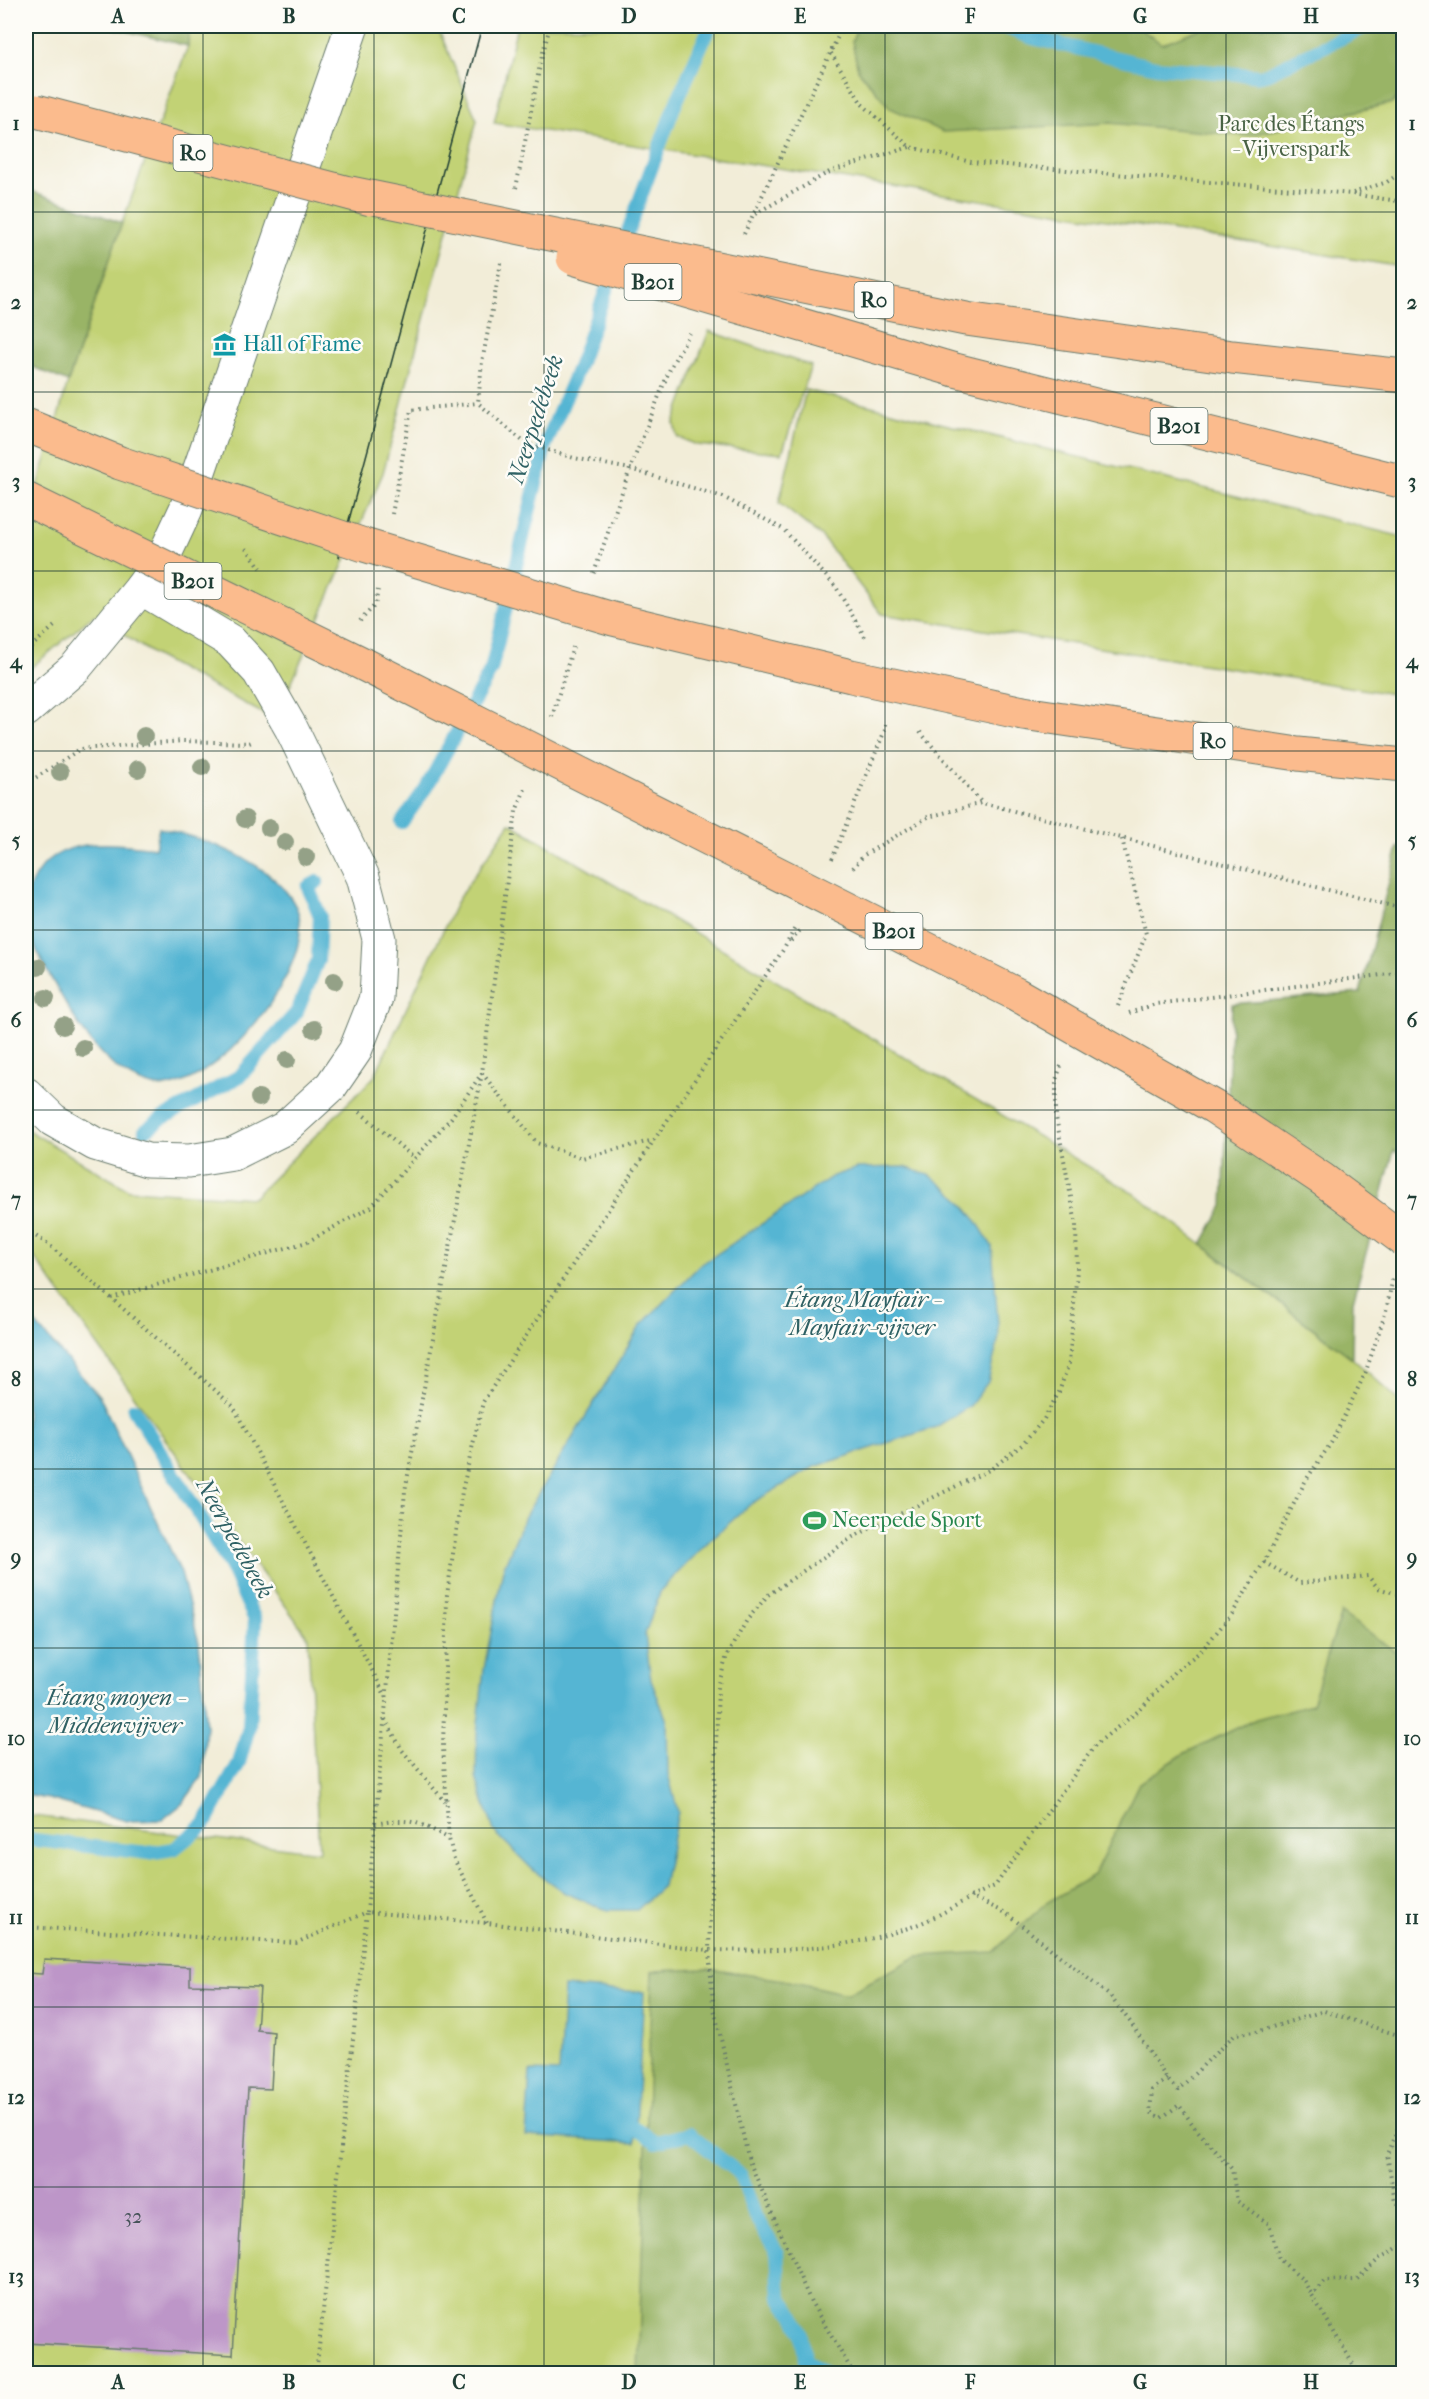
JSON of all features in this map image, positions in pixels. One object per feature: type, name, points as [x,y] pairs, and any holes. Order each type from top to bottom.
[{"type":"highway","name":"R0","points":[[31,110],[350,193],[966,319],[1232,357],[1404,376]]},
{"type":"highway","name":"B201","points":[[350,193],[955,370],[1404,482]]},
{"type":"highway","name":"R0","points":[[26,425],[120,463],[364,545],[613,619],[851,676],[1023,714],[1298,754],[1404,765]]},
{"type":"highway","name":"B201","points":[[26,499],[414,690],[1016,994],[1214,1107],[1322,1179],[1399,1253]]},
{"type":"street","points":[[26,710],[76,667],[141,588],[165,554],[186,509],[352,26]]},
{"type":"street","points":[[26,1094],[53,1120],[95,1144],[147,1160],[189,1161],[233,1154],[285,1128],[331,1086],[355,1051],[376,998],[379,939],[363,877],[291,728],[260,672],[230,641],[141,588]]},
{"type":"path","points":[[744,235],[843,26]]},
{"type":"path","points":[[831,53],[862,104],[910,147],[971,162],[1352,194],[1404,202]]},
{"type":"path","points":[[755,214],[831,171],[910,147]]},
{"type":"path","points":[[1352,194],[1387,182],[1404,170]]},
{"type":"path","points":[[593,576],[630,469],[671,366],[694,325]]},
{"type":"path","points":[[525,443],[574,458],[630,469],[723,497],[783,529],[836,587],[866,638]]},
{"type":"path","points":[[26,651],[64,617]]},
{"type":"path","points":[[552,718],[573,645]]},
{"type":"path","points":[[831,861],[885,730],[885,720]]},
{"type":"path","points":[[26,784],[80,749],[183,741],[249,743],[291,728]]},
{"type":"path","points":[[917,728],[923,738],[982,803]]},
{"type":"path","points":[[316,2373],[368,1912],[405,1491],[482,1073],[516,811],[528,780]]},
{"type":"path","points":[[849,872],[864,855],[928,817],[982,803],[1404,909]]},
{"type":"path","points":[[1117,1007],[1146,934],[1122,838]]},
{"type":"path","points":[[487,1923],[454,1859],[449,1839],[443,1747],[447,1595],[462,1491],[483,1402],[654,1140],[785,947],[801,918]]},
{"type":"path","points":[[785,947],[807,922]]},
{"type":"path","points":[[1124,1014],[1156,1004],[1404,972]]},
{"type":"path","points":[[854,2373],[811,2301],[749,2161],[713,2004],[709,1950],[718,1687],[727,1655],[747,1620],[768,1595],[853,1537],[991,1469],[1023,1444],[1044,1419],[1059,1392],[1069,1363],[1077,1269],[1076,1224],[1056,1117],[1056,1080],[1064,1059]]},
{"type":"path","points":[[482,1073],[537,1143],[582,1158],[654,1140]]},
{"type":"path","points":[[111,1298],[307,1242],[371,1208],[451,1119],[482,1073]]},
{"type":"path","points":[[331,1086],[414,1158]]},
{"type":"path","points":[[26,1230],[48,1244],[233,1406],[386,1698]]},
{"type":"path","points":[[26,1928],[296,1943],[368,1912],[487,1923],[709,1950],[787,1950],[844,1944],[909,1928],[969,1896],[995,1886],[1096,1744],[1141,1709],[1174,1672],[1201,1651],[1232,1614],[1264,1562],[1306,1480],[1330,1443],[1365,1374],[1386,1311],[1399,1253]]},
{"type":"path","points":[[1264,1562],[1300,1583],[1368,1576],[1378,1588],[1404,1596]]},
{"type":"path","points":[[384,1717],[402,1750],[446,1803]]},
{"type":"path","points":[[375,1824],[409,1820],[449,1839]]},
{"type":"path","points":[[969,1896],[1006,1913],[1110,1996],[1131,2022],[1167,2079],[1178,2090],[1235,2034],[1256,2032],[1324,2011],[1404,2037]]},
{"type":"path","points":[[1167,2079],[1152,2090],[1150,2112],[1161,2118],[1179,2105],[1196,2129],[1232,2169],[1237,2201],[1269,2224],[1280,2259],[1303,2280],[1359,2373]]},
{"type":"path","points":[[1404,2128],[1397,2130],[1387,2154],[1395,2202],[1404,2206]]},
{"type":"path","points":[[1312,2295],[1324,2281],[1356,2280],[1380,2258],[1404,2244]]},
{"type":"green space","points":[[106,26],[189,26],[188,46]]},
{"type":"green space","points":[[189,26],[437,26],[477,120],[383,473],[275,720],[156,656],[94,615],[26,672],[26,527],[68,382],[122,223],[188,46]]},
{"type":"green space","name":"Parc des Étangs - Vijverspark","points":[[517,26],[1403,26],[1403,267],[494,123]]},
{"type":"green space","points":[[858,26],[1136,26],[1162,44],[1207,26],[1403,26],[1403,89],[1393,103],[1247,136],[1110,123],[943,132],[890,108],[858,70],[852,41]]},
{"type":"green space","points":[[26,189],[122,223],[68,382],[26,364]]},
{"type":"green space","points":[[709,331],[811,366],[782,453],[697,445],[677,437],[674,422]]},
{"type":"green space","points":[[806,390],[1403,537],[1403,658],[1393,694],[882,614],[822,537],[779,503]]},
{"type":"green space","name":"Neerpede Sport","points":[[510,823],[1135,1194],[1352,1358],[1403,1404],[1403,2373],[26,2373],[26,1815],[319,1852],[308,1637],[26,1246],[26,1129],[129,1190],[253,1198],[374,1077],[458,899]]},
{"type":"green space","points":[[1398,847],[1403,848],[1403,1157],[1394,1150],[1353,1301],[1352,1358],[1202,1244],[1223,1206],[1232,1004],[1360,993]]},
{"type":"green space","points":[[1341,1613],[1403,1657],[1403,2373],[638,2373],[652,1971],[708,1969],[784,1980],[847,1994],[918,1956],[993,1952],[1046,1903],[1094,1875],[1139,1783],[1185,1753],[1256,1719],[1312,1704]]},
{"type":"water","points":[[159,828],[196,838],[236,854],[272,877],[286,891],[296,907],[300,931],[293,960],[278,992],[256,1022],[230,1050],[203,1071],[177,1084],[153,1086],[123,1073],[88,1038],[48,973],[35,946],[26,918],[26,905],[28,892],[37,873],[49,860],[64,851],[99,844],[155,848]]},
{"type":"water","name":"Étang Mayfair - Mayfair-vijver","points":[[905,1167],[931,1176],[957,1197],[974,1217],[992,1246],[999,1337],[988,1382],[970,1406],[936,1427],[814,1467],[752,1503],[710,1540],[661,1590],[645,1634],[651,1680],[667,1721],[668,1774],[678,1812],[663,1886],[637,1910],[607,1910],[565,1893],[534,1871],[494,1831],[476,1778],[477,1732],[484,1669],[503,1569],[525,1516],[641,1325],[699,1266],[833,1176],[857,1168]]},
{"type":"water","name":"Étang moyen - Middenvijver","points":[[26,1313],[100,1397],[181,1573],[199,1643],[206,1727],[202,1777],[182,1804],[162,1820],[127,1821],[49,1799],[26,1795]]},
{"type":"water","points":[[564,1987],[644,1992],[635,2143],[526,2136],[530,2071],[559,2072]]},
{"type":"building","points":[[44,1959],[190,1967],[190,1985],[260,1987],[257,2030],[274,2032],[271,2089],[248,2088],[233,2355],[26,2343],[26,1973],[42,1974]]},
{"type":"waterway","name":"Neerpedebeek","points":[[621,250],[673,110],[710,26]]},
{"type":"waterway","name":"Neerpedebeek","points":[[1001,26],[1032,38],[1156,67],[1262,76],[1367,26]]},
{"type":"waterway","name":"Neerpedebeek","points":[[402,822],[426,788],[491,670],[545,446],[578,368],[614,268]]},
{"type":"waterway","name":"Neerpedebeek","points":[[145,1131],[161,1119],[240,1076],[297,1012],[318,960],[320,916],[308,887],[317,882]]},
{"type":"waterway","name":"Neerpedebeek","points":[[26,1839],[148,1853],[174,1849],[204,1825],[239,1763],[249,1727],[255,1620],[231,1567],[134,1409]]},
{"type":"waterway","points":[[635,2128],[656,2142],[689,2134],[741,2175],[755,2216],[777,2252],[780,2297],[795,2317],[802,2335],[805,2360],[826,2374]]},
{"type":"tram line","points":[[339,557],[482,26]]},
{"type":"place","name":"Hall of Fame","points":[[225,344]]},
{"type":"place","name":"Neerpede Sport","points":[[814,1520]]}]
